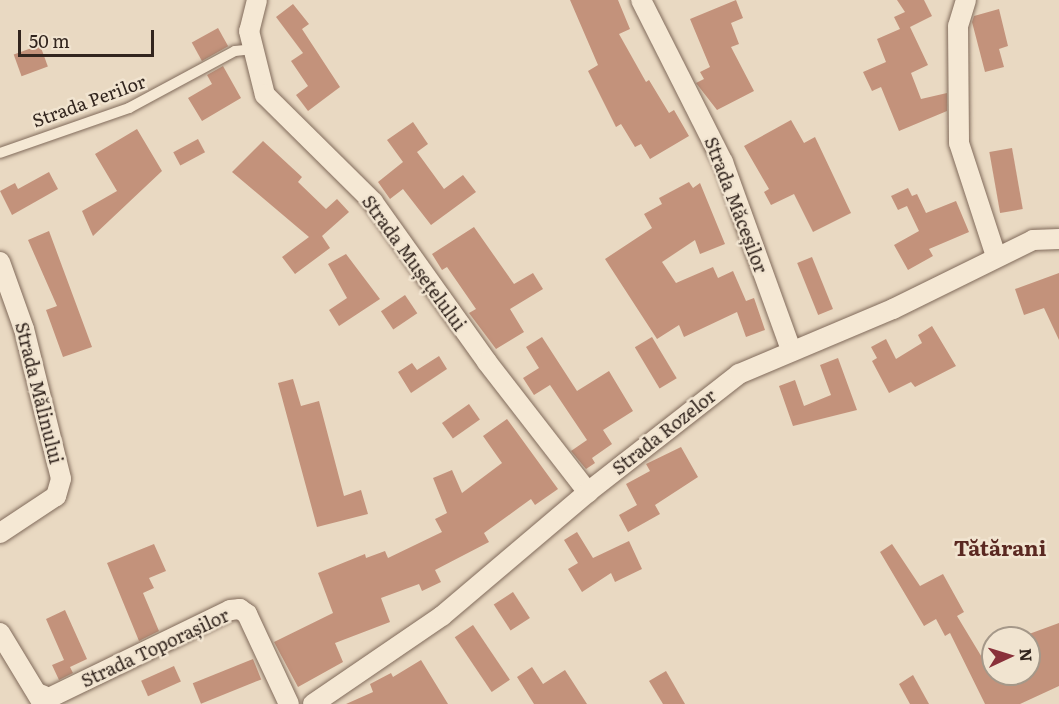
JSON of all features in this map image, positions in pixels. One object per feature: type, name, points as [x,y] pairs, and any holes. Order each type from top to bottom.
[{"type":"street","name":"Strada Mușețelului","points":[[257,0],[249,31],[265,94],[373,202],[487,362],[588,492]]},
{"type":"street","name":"Strada Măceșilor","points":[[641,0],[723,162],[791,350]]},
{"type":"street","points":[[966,0],[958,35],[959,143],[996,256]]},
{"type":"street","name":"Strada Rozelor","points":[[313,704],[442,616],[588,492],[739,374],[791,350],[893,309],[996,256],[1033,240],[1059,239]]},
{"type":"street","name":"Strada Mălinului","points":[[0,262],[24,329],[61,479],[56,496],[0,533]]},
{"type":"street","name":"Strada Toporașilor","points":[[40,699],[49,698],[230,610],[240,609],[247,614],[289,704]]},
{"type":"street","points":[[0,633],[40,699]]},
{"type":"lane","name":"Strada Perilor","points":[[0,153],[129,108],[235,51],[253,49]]},
{"type":"building","points":[[570,0],[618,0],[630,29],[619,34],[646,82],[649,80],[669,113],[674,110],[689,136],[650,159],[641,144],[635,147],[621,124],[616,127],[588,71],[598,65]]},
{"type":"building","points":[[736,0],[743,18],[731,23],[739,44],[731,47],[754,91],[717,110],[696,83],[704,79],[700,72],[710,67],[690,19]]},
{"type":"building","points":[[897,0],[924,0],[932,16],[910,27],[928,65],[911,73],[921,99],[947,93],[947,111],[899,131],[881,87],[872,91],[863,72],[886,62],[877,39],[900,29],[894,17],[905,12]]},
{"type":"building","points":[[293,4],[309,24],[302,29],[340,87],[308,111],[296,95],[308,86],[291,61],[303,53],[276,17]]},
{"type":"building","points":[[999,9],[1008,46],[999,49],[1004,67],[985,72],[972,22],[974,16]]},
{"type":"building","points":[[218,28],[228,46],[202,61],[192,43]]},
{"type":"building","points":[[40,45],[48,67],[22,76],[14,55]]},
{"type":"building","points":[[223,66],[241,98],[202,121],[188,98],[212,84],[207,75]]},
{"type":"building","points":[[791,120],[804,143],[815,137],[851,213],[813,232],[794,194],[771,205],[764,192],[769,189],[744,146]]},
{"type":"building","points":[[413,122],[428,144],[417,152],[444,189],[463,175],[476,192],[431,225],[403,189],[390,199],[378,182],[403,162],[387,140]]},
{"type":"building","points":[[137,129],[162,171],[93,236],[82,211],[117,191],[95,154]]},
{"type":"building","points":[[198,139],[205,152],[180,165],[173,152]]},
{"type":"building","points":[[263,141],[302,177],[298,182],[326,209],[337,199],[349,212],[322,236],[330,248],[295,274],[282,257],[309,237],[232,172]]},
{"type":"building","points":[[1012,148],[1023,209],[1000,213],[989,152]]},
{"type":"building","points":[[49,172],[58,189],[12,215],[0,191],[15,183],[18,189]]},
{"type":"building","points":[[689,182],[693,188],[700,183],[725,244],[700,254],[695,240],[662,262],[676,283],[713,267],[718,278],[733,271],[746,301],[754,298],[765,330],[746,337],[737,312],[684,337],[679,325],[657,339],[605,259],[652,228],[644,214],[662,204],[659,198]]},
{"type":"building","points":[[908,188],[912,196],[917,194],[926,213],[956,201],[969,232],[929,249],[933,256],[908,270],[894,245],[919,231],[907,206],[898,210],[891,196]]},
{"type":"building","points":[[474,227],[514,284],[533,273],[543,289],[510,309],[524,332],[496,349],[469,313],[476,309],[447,267],[442,270],[432,254]]},
{"type":"building","points":[[49,231],[92,347],[63,357],[46,310],[57,306],[28,240]]},
{"type":"building","points":[[346,254],[380,299],[339,326],[329,310],[347,298],[328,264]]},
{"type":"building","points":[[812,257],[833,309],[818,315],[797,263]]},
{"type":"building","points":[[1059,273],[1059,340],[1044,308],[1024,315],[1015,289]]},
{"type":"building","points":[[405,295],[417,313],[393,329],[381,311]]},
{"type":"building","points":[[932,326],[956,366],[915,387],[911,382],[889,393],[872,361],[877,358],[871,347],[886,339],[896,359],[922,343],[918,335]]},
{"type":"building","points":[[542,337],[577,391],[609,371],[633,411],[603,430],[612,444],[592,458],[595,463],[586,469],[571,451],[587,440],[550,385],[534,395],[523,378],[539,368],[526,347]]},
{"type":"building","points":[[652,337],[677,378],[660,388],[635,347]]},
{"type":"building","points":[[439,356],[447,369],[411,393],[398,372],[412,363],[417,370]]},
{"type":"building","points":[[838,358],[857,410],[793,426],[779,386],[795,380],[804,406],[831,395],[820,365]]},
{"type":"building","points":[[293,379],[301,406],[319,401],[344,496],[361,490],[368,514],[317,527],[278,383]]},
{"type":"building","points":[[469,404],[480,420],[453,438],[442,423]]},
{"type":"building","points":[[507,419],[558,489],[535,505],[531,499],[484,533],[489,542],[435,570],[441,582],[422,591],[419,584],[381,598],[390,622],[335,643],[343,662],[298,687],[274,642],[333,613],[318,573],[365,554],[366,558],[385,551],[388,558],[442,532],[435,519],[447,513],[433,478],[452,470],[462,493],[502,463],[483,436]]},
{"type":"building","points":[[681,447],[698,477],[655,505],[660,514],[628,532],[619,515],[637,505],[626,484],[650,471],[646,464]]},
{"type":"building","points":[[577,532],[593,558],[629,541],[642,569],[615,582],[611,573],[582,592],[568,569],[578,563],[564,540]]},
{"type":"building","points":[[154,544],[166,571],[149,578],[154,588],[143,593],[159,631],[139,641],[107,563]]},
{"type":"building","points":[[892,544],[920,586],[943,574],[964,612],[957,616],[981,656],[981,686],[1041,686],[1041,630],[1059,623],[1059,686],[1020,704],[985,704],[950,633],[945,636],[936,619],[924,626],[880,552]]},
{"type":"building","points":[[513,592],[530,618],[511,631],[494,605]]},
{"type":"building","points":[[65,610],[87,659],[70,667],[73,673],[59,680],[52,665],[64,660],[46,619]]},
{"type":"building","points":[[473,625],[510,680],[492,692],[455,637]]},
{"type":"building","points":[[253,659],[261,679],[201,704],[193,683]]},
{"type":"building","points":[[421,660],[448,704],[346,704],[373,692],[370,684],[391,673],[393,677]]},
{"type":"building","points":[[174,666],[181,682],[148,696],[141,681]]},
{"type":"building","points":[[532,667],[543,684],[565,670],[587,704],[534,704],[517,677]]},
{"type":"building","points":[[666,671],[685,704],[663,704],[649,681]]},
{"type":"building","points":[[913,675],[929,704],[910,704],[899,684]]},
{"type":"district","name":"Tătărani","points":[[1000,547]]}]
